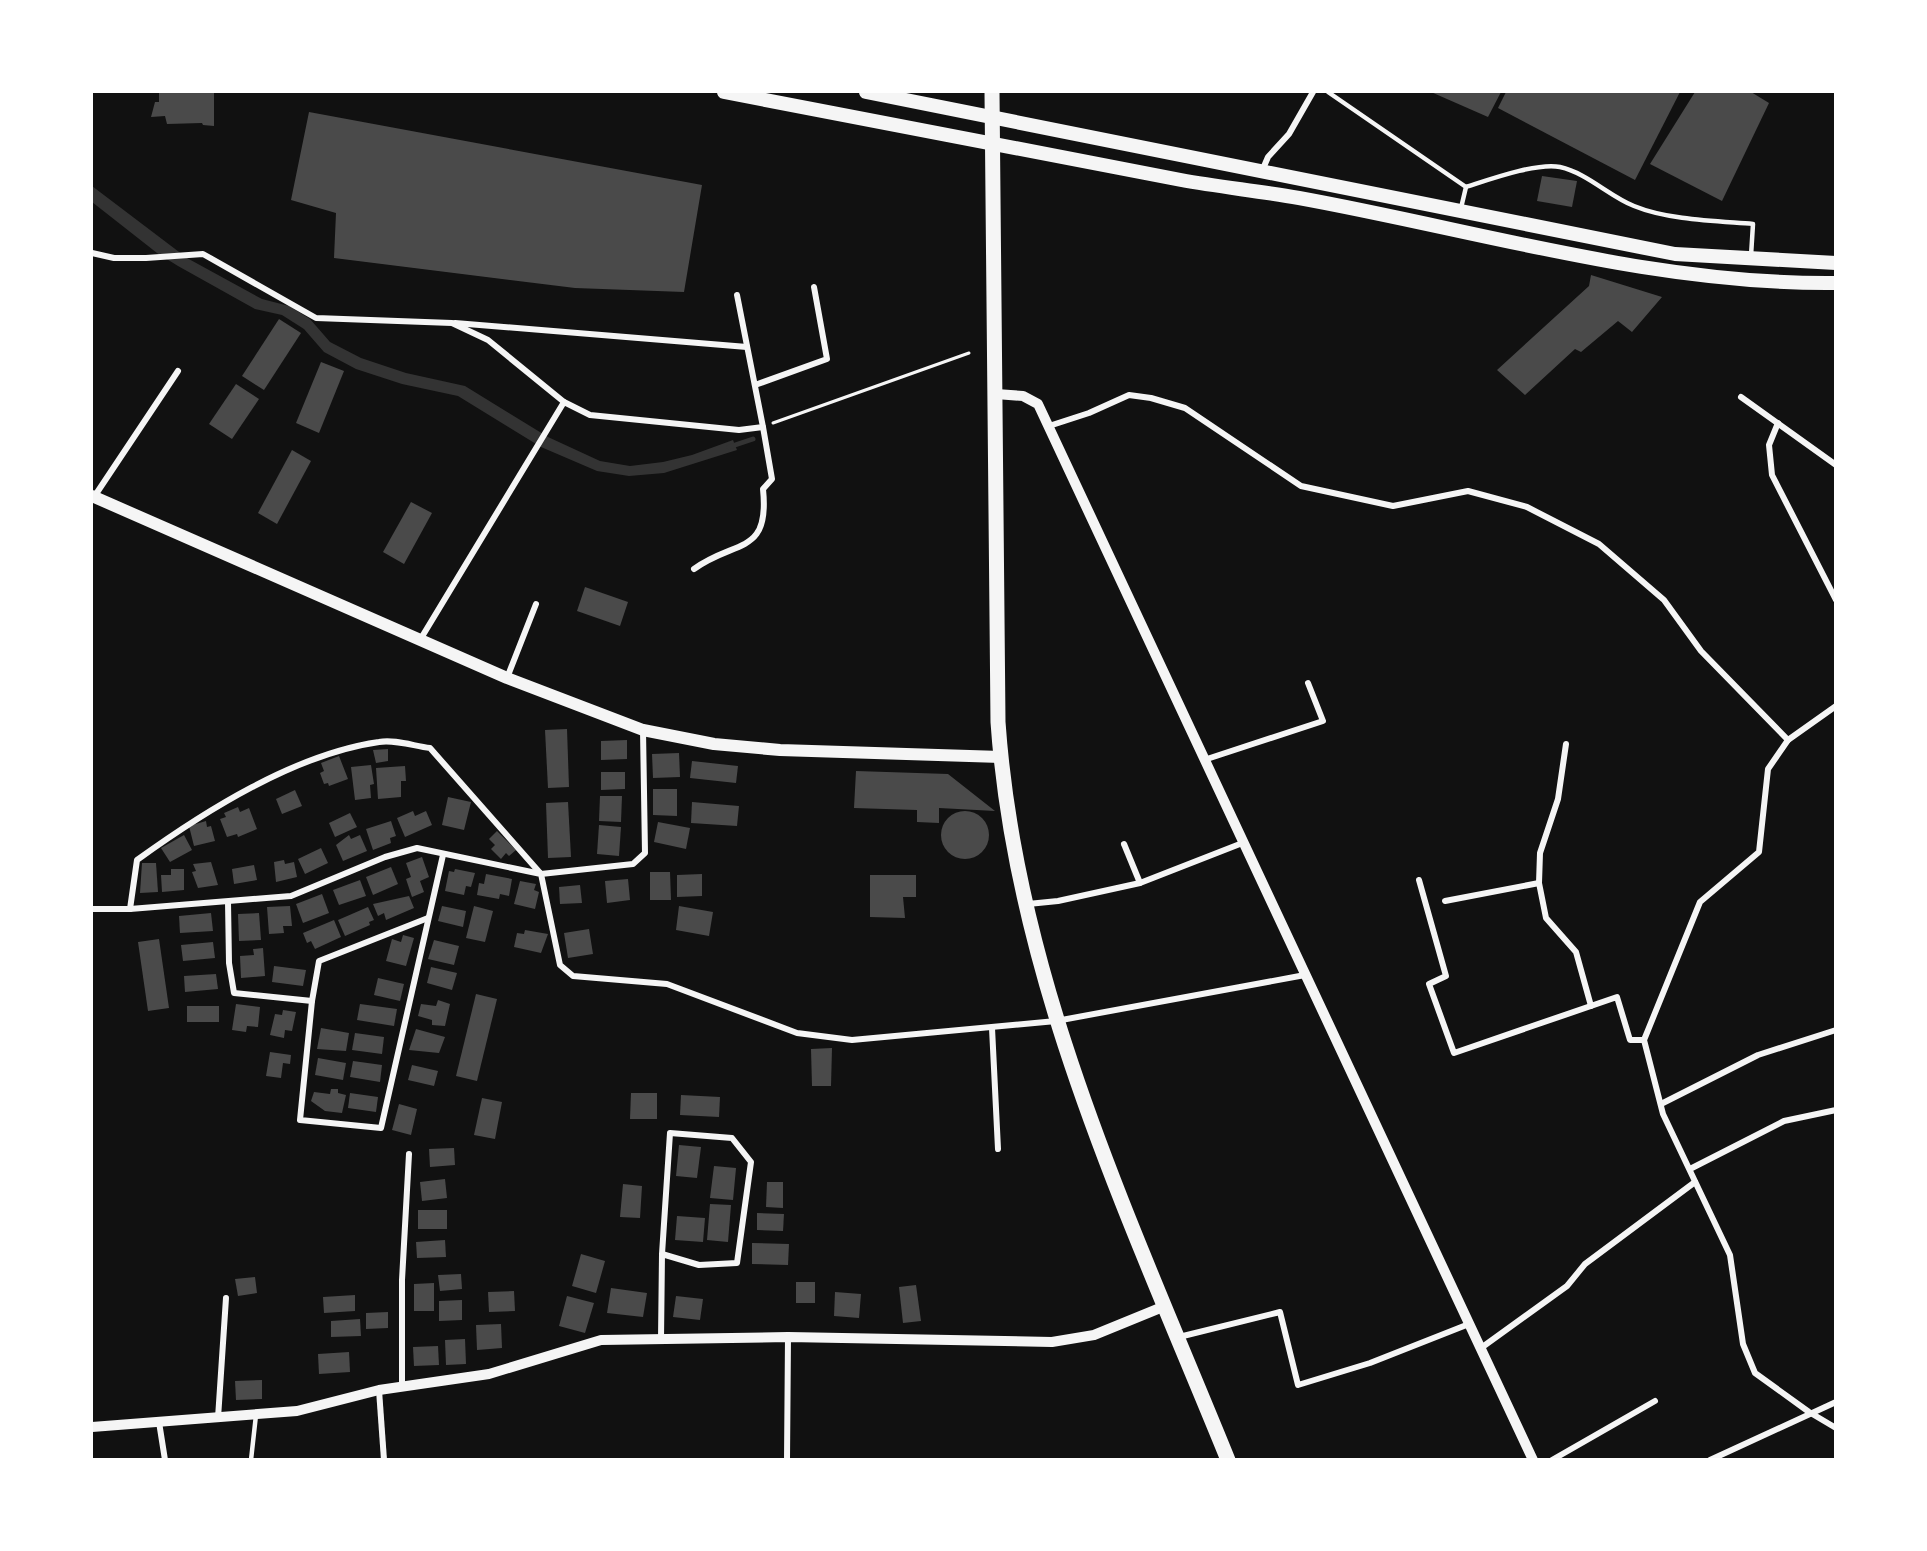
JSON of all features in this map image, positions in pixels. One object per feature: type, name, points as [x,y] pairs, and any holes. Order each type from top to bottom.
[{"type":"highway","points":[[992,92],[996,636],[1001,757],[1024,904],[1056,1021],[1080,1091],[1228,1460]]},
{"type":"main road","points":[[724,92],[1185,181],[1299,199],[1530,248],[1692,273],[1802,283],[1836,283]]},
{"type":"main road","points":[[866,92],[992,115],[1460,213],[1675,254],[1836,263]]},
{"type":"main road","points":[[93,497],[507,678],[643,730],[705,742],[780,750],[1001,757]]},
{"type":"street","points":[[1262,172],[1268,157],[1289,134],[1313,92]]},
{"type":"street","points":[[92,252],[114,258],[203,254],[316,318],[452,323],[747,347]]},
{"type":"street","points":[[755,385],[827,359],[814,286]]},
{"type":"street","points":[[694,569],[709,558],[740,547],[759,533],[766,514],[764,489],[772,479],[737,295]]},
{"type":"street","points":[[452,323],[488,340],[564,402],[590,415],[739,430],[763,427]]},
{"type":"street","points":[[93,497],[178,371]]},
{"type":"street","points":[[996,394],[1023,396],[1038,404],[1207,759],[1305,975],[1533,1460]]},
{"type":"street","points":[[1049,426],[1089,413],[1129,395],[1151,398],[1185,408],[1301,486],[1393,506],[1468,491],[1527,507],[1599,544],[1664,600],[1701,651],[1788,740]]},
{"type":"street","points":[[1741,396],[1836,465]]},
{"type":"street","points":[[420,640],[564,402]]},
{"type":"street","points":[[1778,423],[1769,445],[1772,475],[1836,600]]},
{"type":"street","points":[[507,678],[536,604]]},
{"type":"street","points":[[1207,759],[1323,722],[1308,683]]},
{"type":"street","points":[[1836,706],[1788,740],[1768,769],[1759,852],[1700,902],[1644,1040],[1661,1104],[1730,1255],[1743,1344],[1755,1373],[1809,1412],[1836,1428]]},
{"type":"street","points":[[92,909],[130,909],[291,896],[385,857],[417,848],[541,874],[633,864],[645,853],[643,730]]},
{"type":"street","points":[[130,909],[137,860],[190,822],[313,758],[382,741],[430,748],[541,874],[560,965],[573,976],[667,984],[797,1032],[852,1041],[1056,1021],[1305,975]]},
{"type":"street","points":[[1566,744],[1558,799],[1540,853],[1539,883],[1546,918],[1576,952],[1592,1006]]},
{"type":"street","points":[[1024,904],[1058,901],[1140,883],[1245,842]]},
{"type":"street","points":[[1124,844],[1140,883]]},
{"type":"street","points":[[428,918],[319,961],[312,1001],[300,1120],[381,1128],[443,855]]},
{"type":"street","points":[[1419,880],[1446,976],[1429,984],[1454,1053],[1617,997],[1630,1040],[1644,1040]]},
{"type":"street","points":[[1445,901],[1539,883]]},
{"type":"street","points":[[228,902],[229,963],[234,993],[312,1001]]},
{"type":"street","points":[[992,1028],[998,1149]]},
{"type":"street","points":[[1661,1104],[1758,1055],[1836,1030]]},
{"type":"street","points":[[1690,1169],[1784,1121],[1836,1110]]},
{"type":"street","points":[[661,1339],[662,1254],[670,1133],[732,1138],[751,1162],[737,1263],[699,1265],[662,1254]]},
{"type":"street","points":[[402,1387],[402,1280],[410,1154]]},
{"type":"street","points":[[1481,1348],[1567,1286],[1585,1264],[1695,1182]]},
{"type":"street","points":[[218,1418],[226,1298]]},
{"type":"street","points":[[92,1426],[297,1411],[379,1390],[489,1374],[601,1340],[789,1337],[1052,1342],[1094,1335],[1165,1306]]},
{"type":"street","points":[[1178,1337],[1280,1312],[1298,1385],[1370,1363],[1469,1324]]},
{"type":"street","points":[[787,1460],[789,1337]]},
{"type":"street","points":[[379,1390],[384,1460]]},
{"type":"street","points":[[1552,1460],[1655,1401]]},
{"type":"street","points":[[1710,1460],[1809,1412],[1836,1402]]},
{"type":"street","points":[[159,1422],[165,1460]]},
{"type":"lane","points":[[1328,92],[1466,187]]},
{"type":"lane","points":[[1466,187],[1514,171],[1560,167],[1610,191],[1633,206],[1688,218],[1753,224],[1750,259]]},
{"type":"lane","points":[[1460,213],[1466,187]]},
{"type":"lane","points":[[251,1460],[256,1415]]},
{"type":"path","points":[[763,427],[969,353]]},
{"type":"shaded area","points":[[92,186],[187,258],[262,299],[289,306],[310,319],[330,342],[361,358],[406,373],[465,386],[548,437],[600,461],[630,466],[663,462],[692,455],[733,440],[737,450],[664,473],[629,476],[597,471],[541,447],[458,396],[402,384],[356,369],[324,352],[304,329],[282,315],[255,309],[157,253],[92,202]]},
{"type":"building","points":[[159,92],[214,92],[214,126],[202,123],[167,124],[165,116],[151,117],[155,102],[159,102]]},
{"type":"building","points":[[1431,92],[1501,92],[1488,117]]},
{"type":"building","points":[[1506,92],[1680,92],[1635,180],[1498,108]]},
{"type":"building","points":[[1695,92],[1751,92],[1769,103],[1722,201],[1650,164]]},
{"type":"building","points":[[309,112],[702,185],[684,292],[575,288],[334,258],[336,213],[291,200]]},
{"type":"building","points":[[1542,176],[1577,181],[1572,207],[1537,201]]},
{"type":"building","points":[[1591,275],[1662,297],[1632,332],[1618,321],[1581,352],[1575,349],[1525,395],[1497,370],[1589,286]]},
{"type":"building","points":[[279,319],[301,333],[264,390],[242,376]]},
{"type":"building","points":[[321,362],[344,371],[319,433],[296,423]]},
{"type":"building","points":[[236,384],[259,399],[232,439],[209,424]]},
{"type":"building","points":[[292,450],[311,461],[277,524],[258,513]]},
{"type":"building","points":[[411,502],[432,513],[404,564],[383,552]]},
{"type":"building","points":[[585,587],[628,602],[620,626],[577,611]]},
{"type":"building","points":[[567,729],[569,787],[548,788],[545,730]]},
{"type":"building","points":[[627,740],[627,759],[601,760],[601,741]]},
{"type":"building","points":[[388,749],[388,761],[376,763],[373,750]]},
{"type":"building","points":[[679,753],[680,777],[653,778],[652,754]]},
{"type":"building","points":[[339,756],[348,779],[329,786],[328,783],[324,784],[320,773],[324,771],[321,763]]},
{"type":"building","points":[[692,761],[738,766],[736,783],[690,778]]},
{"type":"building","points":[[371,765],[374,784],[370,785],[371,798],[355,800],[351,767]]},
{"type":"building","points":[[405,766],[406,781],[401,781],[401,797],[378,799],[376,768]]},
{"type":"building","points":[[856,771],[948,774],[995,811],[939,808],[939,823],[917,822],[917,810],[854,808]]},
{"type":"building","points":[[601,772],[625,772],[625,789],[601,790]]},
{"type":"building","points":[[653,789],[677,789],[677,816],[653,815]]},
{"type":"building","points":[[295,790],[302,806],[282,814],[276,799]]},
{"type":"building","points":[[600,796],[622,796],[621,822],[599,821]]},
{"type":"building","points":[[448,797],[471,802],[464,830],[442,825]]},
{"type":"building","points":[[568,802],[571,857],[548,858],[546,803]]},
{"type":"building","points":[[692,802],[739,806],[737,826],[691,823]]},
{"type":"building","points":[[238,807],[240,812],[249,808],[257,829],[238,837],[237,834],[227,837],[220,819],[226,817],[224,813]]},
{"type":"building","points":[[413,811],[415,816],[426,811],[432,825],[405,837],[397,818]]},
{"type":"building","points":[[965,811],[982,818],[989,835],[982,852],[965,859],[948,852],[941,835],[948,818]]},
{"type":"building","points":[[350,813],[357,827],[335,837],[329,823]]},
{"type":"building","points":[[206,821],[207,827],[211,826],[215,841],[194,846],[189,826]]},
{"type":"building","points":[[391,821],[396,836],[390,838],[391,843],[373,850],[366,829]]},
{"type":"building","points":[[658,822],[690,828],[686,849],[654,842]]},
{"type":"building","points":[[599,825],[621,827],[619,856],[597,854]]},
{"type":"building","points":[[497,831],[516,850],[509,856],[506,853],[501,859],[491,849],[495,845],[489,839]]},
{"type":"building","points":[[184,835],[192,850],[170,862],[161,848]]},
{"type":"building","points":[[349,835],[351,839],[360,835],[367,851],[343,861],[336,845]]},
{"type":"building","points":[[321,848],[328,863],[305,874],[298,859]]},
{"type":"building","points":[[422,857],[429,877],[420,881],[424,892],[412,897],[406,879],[411,877],[406,863]]},
{"type":"building","points":[[284,860],[285,864],[294,862],[297,877],[276,882],[274,862]]},
{"type":"building","points":[[211,862],[218,885],[198,888],[192,872],[196,871],[193,864]]},
{"type":"building","points":[[142,863],[156,863],[158,892],[140,893]]},
{"type":"building","points":[[254,865],[257,880],[234,884],[232,869]]},
{"type":"building","points":[[391,867],[398,884],[373,895],[366,877]]},
{"type":"building","points":[[171,869],[184,869],[184,890],[162,892],[161,875],[171,875]]},
{"type":"building","points":[[455,869],[475,873],[471,887],[466,886],[464,895],[445,891],[449,871],[454,872]]},
{"type":"building","points":[[650,872],[670,872],[671,900],[650,900]]},
{"type":"building","points":[[486,874],[512,879],[509,896],[500,894],[499,899],[477,895],[479,883],[484,884]]},
{"type":"building","points":[[702,874],[702,896],[677,897],[677,875]]},
{"type":"building","points":[[870,875],[916,875],[916,897],[903,897],[905,918],[870,917]]},
{"type":"building","points":[[628,879],[630,900],[607,903],[605,881]]},
{"type":"building","points":[[360,880],[366,896],[339,905],[333,890]]},
{"type":"building","points":[[520,881],[536,884],[534,890],[539,892],[535,909],[514,904]]},
{"type":"building","points":[[580,885],[582,903],[560,904],[559,887]]},
{"type":"building","points":[[322,894],[329,913],[303,923],[296,904]]},
{"type":"building","points":[[409,896],[414,908],[386,920],[384,913],[378,916],[373,904]]},
{"type":"building","points":[[290,906],[292,926],[283,926],[284,933],[269,934],[267,907]]},
{"type":"building","points":[[442,906],[466,911],[463,927],[438,921]]},
{"type":"building","points":[[474,906],[493,911],[485,942],[466,938]]},
{"type":"building","points":[[679,906],[713,912],[709,936],[676,930]]},
{"type":"building","points":[[368,907],[374,920],[369,922],[370,925],[345,936],[338,920]]},
{"type":"building","points":[[211,913],[213,931],[180,933],[179,916]]},
{"type":"building","points":[[259,913],[261,940],[239,941],[238,914]]},
{"type":"building","points":[[334,920],[341,937],[315,949],[311,941],[307,943],[303,933]]},
{"type":"building","points":[[589,929],[593,954],[568,958],[564,933]]},
{"type":"building","points":[[525,930],[548,934],[541,953],[514,947],[517,933],[524,934]]},
{"type":"building","points":[[403,935],[414,938],[406,966],[386,961],[392,939],[401,942]]},
{"type":"building","points":[[159,939],[169,1008],[148,1011],[138,942]]},
{"type":"building","points":[[434,940],[459,946],[454,965],[428,959]]},
{"type":"building","points":[[213,942],[215,958],[183,961],[181,945]]},
{"type":"building","points":[[263,948],[265,976],[241,978],[240,956],[254,955],[253,949]]},
{"type":"building","points":[[274,966],[306,970],[303,986],[272,982]]},
{"type":"building","points":[[431,967],[457,973],[452,990],[427,983]]},
{"type":"building","points":[[216,974],[218,989],[185,992],[184,976]]},
{"type":"building","points":[[378,978],[404,984],[400,1001],[374,995]]},
{"type":"building","points":[[476,994],[497,999],[477,1081],[456,1076]]},
{"type":"building","points":[[438,1000],[450,1004],[445,1026],[432,1025],[432,1020],[418,1016],[421,1004],[436,1006]]},
{"type":"building","points":[[236,1004],[260,1007],[258,1027],[247,1026],[246,1032],[232,1030]]},
{"type":"building","points":[[360,1004],[397,1009],[394,1026],[357,1020]]},
{"type":"building","points":[[187,1006],[219,1006],[219,1022],[187,1022]]},
{"type":"building","points":[[283,1010],[296,1012],[292,1031],[285,1030],[284,1038],[270,1035],[275,1014],[282,1015]]},
{"type":"building","points":[[321,1028],[349,1033],[346,1051],[317,1049]]},
{"type":"building","points":[[416,1029],[445,1037],[439,1053],[409,1050]]},
{"type":"building","points":[[355,1033],[384,1037],[382,1054],[352,1050]]},
{"type":"building","points":[[832,1048],[831,1086],[812,1086],[811,1049]]},
{"type":"building","points":[[270,1052],[291,1055],[290,1064],[283,1063],[281,1078],[266,1076]]},
{"type":"building","points":[[318,1058],[346,1063],[343,1080],[315,1075]]},
{"type":"building","points":[[353,1061],[382,1065],[380,1082],[350,1077]]},
{"type":"building","points":[[412,1065],[438,1071],[434,1086],[408,1080]]},
{"type":"building","points":[[331,1089],[338,1089],[338,1093],[346,1095],[342,1113],[325,1111],[311,1101],[314,1092],[330,1094]]},
{"type":"building","points":[[350,1093],[378,1097],[376,1112],[348,1108]]},
{"type":"building","points":[[631,1093],[657,1093],[657,1119],[630,1119]]},
{"type":"building","points":[[681,1095],[720,1097],[719,1117],[680,1115]]},
{"type":"building","points":[[482,1098],[502,1102],[495,1139],[474,1135]]},
{"type":"building","points":[[399,1104],[417,1109],[411,1135],[392,1130]]},
{"type":"building","points":[[679,1145],[701,1147],[697,1178],[676,1176]]},
{"type":"building","points":[[454,1148],[455,1165],[430,1167],[429,1149]]},
{"type":"building","points":[[714,1166],[736,1168],[733,1200],[710,1198]]},
{"type":"building","points":[[445,1179],[447,1198],[422,1201],[420,1182]]},
{"type":"building","points":[[767,1182],[783,1182],[783,1208],[766,1207]]},
{"type":"building","points":[[623,1184],[642,1186],[640,1218],[620,1217]]},
{"type":"building","points":[[710,1204],[731,1205],[728,1242],[707,1240]]},
{"type":"building","points":[[418,1210],[447,1210],[447,1229],[418,1229]]},
{"type":"building","points":[[757,1213],[784,1214],[783,1231],[757,1230]]},
{"type":"building","points":[[677,1216],[705,1218],[703,1242],[675,1240]]},
{"type":"building","points":[[445,1240],[446,1257],[417,1258],[416,1242]]},
{"type":"building","points":[[752,1243],[789,1244],[788,1265],[752,1264]]},
{"type":"building","points":[[581,1254],[605,1261],[596,1293],[572,1286]]},
{"type":"building","points":[[461,1274],[462,1289],[440,1291],[438,1275]]},
{"type":"building","points":[[255,1277],[257,1293],[238,1296],[235,1279]]},
{"type":"building","points":[[796,1282],[815,1282],[815,1303],[796,1303]]},
{"type":"building","points":[[434,1283],[434,1311],[414,1311],[414,1284]]},
{"type":"building","points":[[916,1285],[921,1321],[903,1323],[899,1287]]},
{"type":"building","points":[[611,1288],[647,1293],[643,1317],[607,1313]]},
{"type":"building","points":[[514,1291],[515,1311],[489,1312],[488,1292]]},
{"type":"building","points":[[835,1292],[861,1294],[859,1318],[834,1316]]},
{"type":"building","points":[[355,1295],[355,1311],[324,1313],[323,1297]]},
{"type":"building","points":[[567,1296],[594,1303],[585,1333],[559,1326]]},
{"type":"building","points":[[676,1296],[703,1299],[700,1320],[673,1317]]},
{"type":"building","points":[[462,1300],[462,1320],[439,1321],[439,1301]]},
{"type":"building","points":[[388,1312],[388,1328],[366,1329],[366,1313]]},
{"type":"building","points":[[360,1319],[361,1336],[331,1337],[331,1321]]},
{"type":"building","points":[[501,1324],[502,1348],[477,1350],[476,1325]]},
{"type":"building","points":[[465,1339],[466,1364],[446,1365],[445,1340]]},
{"type":"building","points":[[438,1346],[439,1365],[414,1366],[413,1347]]},
{"type":"building","points":[[349,1352],[350,1372],[319,1374],[318,1354]]},
{"type":"building","points":[[262,1380],[262,1399],[236,1400],[235,1381]]},
{"type":"waterway","points":[[729,447],[753,439]]}]
